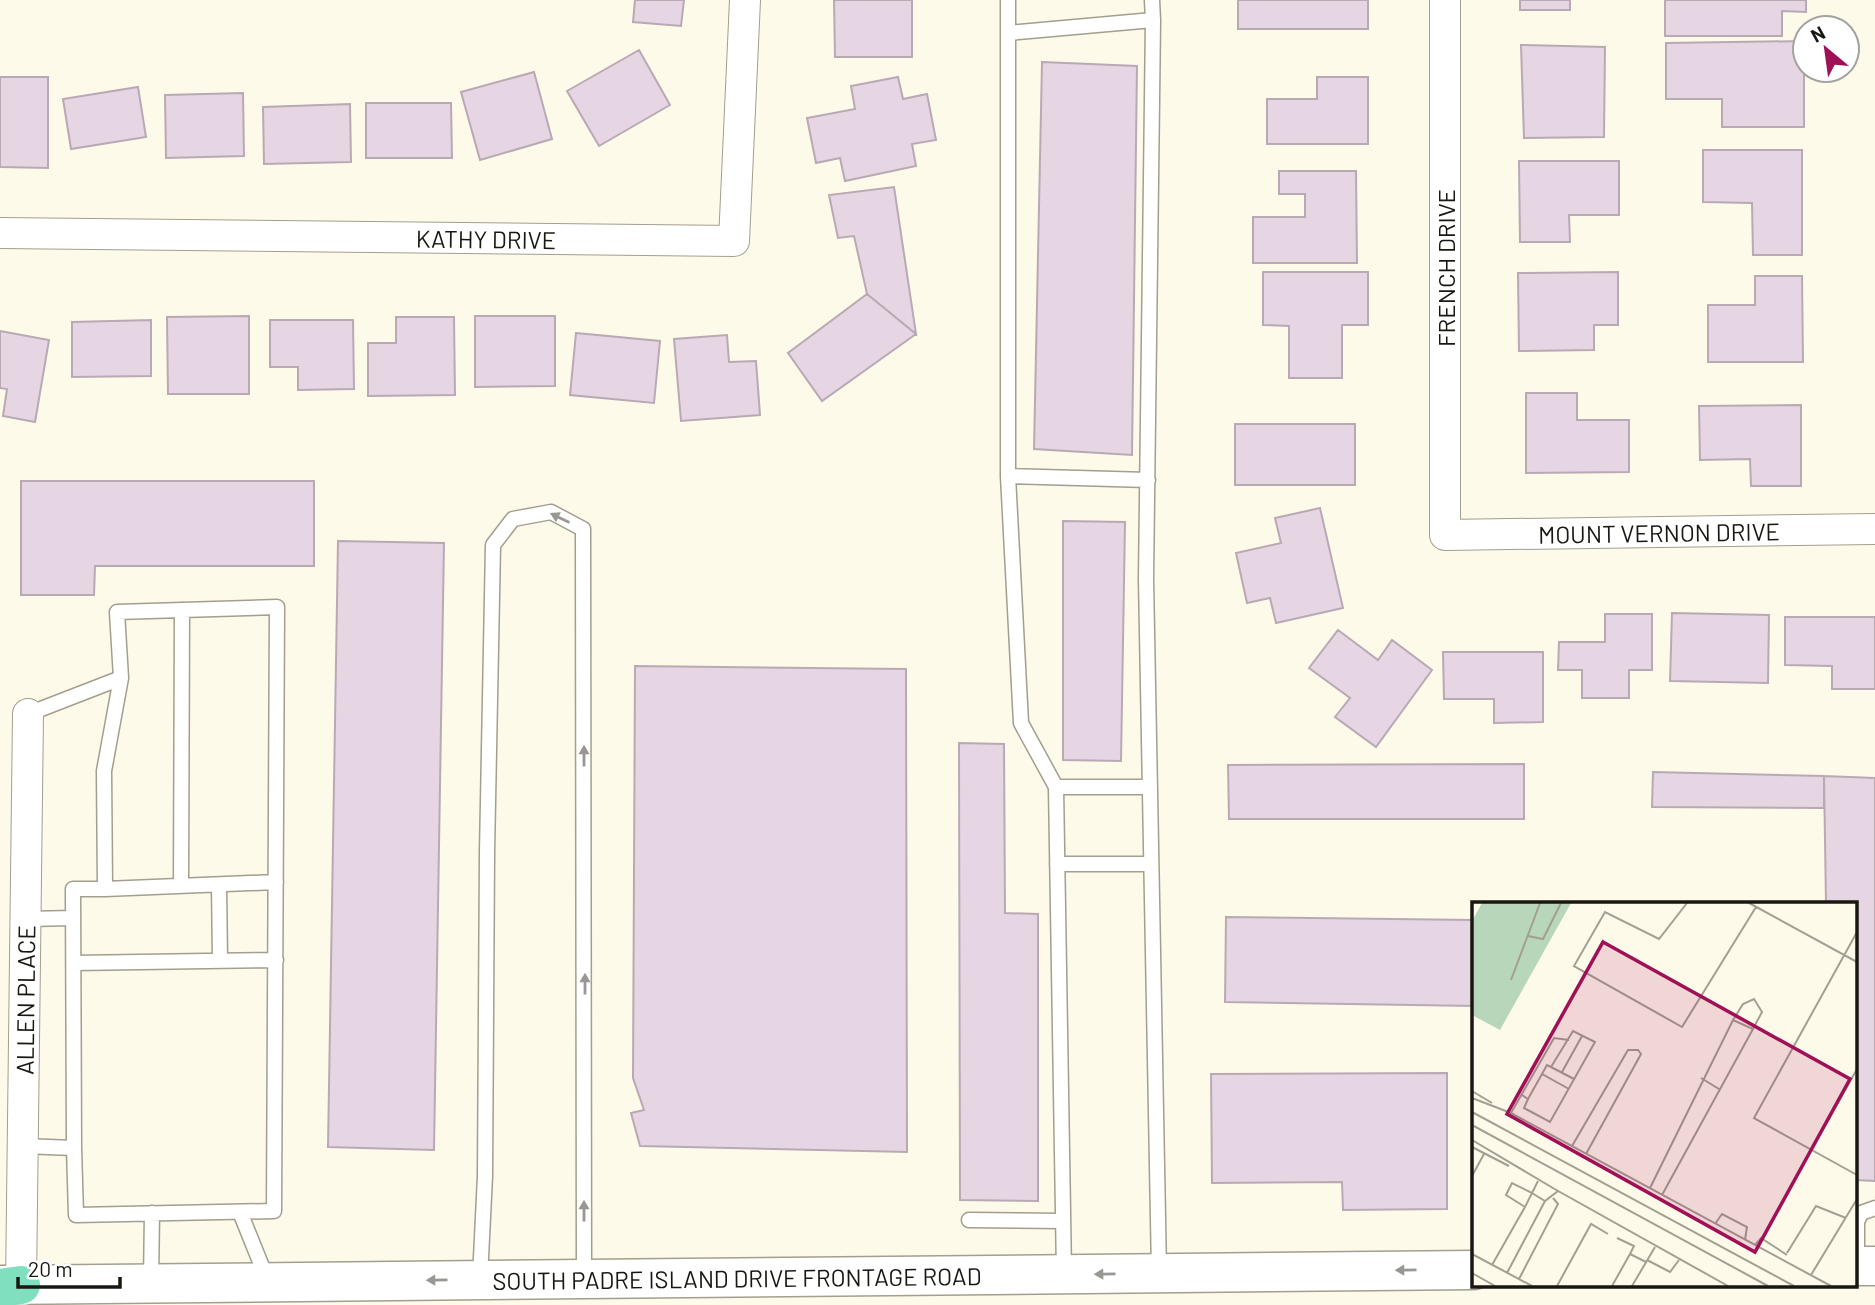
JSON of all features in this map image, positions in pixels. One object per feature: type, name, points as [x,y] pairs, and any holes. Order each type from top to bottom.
[{"type":"main road","name":"SOUTH PADRE ISLAND DRIVE FRONTAGE ROAD","points":[[7,1286],[1472,1270]]},
{"type":"street","name":"KATHY DRIVE","points":[[0,233],[734,241],[745,0]]},
{"type":"street","name":"FRENCH DRIVE","points":[[1445,0],[1445,535]]},
{"type":"street","name":"MOUNT VERNON DRIVE","points":[[1445,535],[1875,529]]},
{"type":"street","name":"ALLEN PLACE","points":[[7,1286],[23,1146],[28,714]]},
{"type":"lane","points":[[1008,0],[1009,475],[1021,723],[1056,786],[1064,1274]]},
{"type":"lane","points":[[1152,0],[1146,579],[1159,1273]]},
{"type":"lane","points":[[1008,33],[1153,20]]},
{"type":"lane","points":[[1009,475],[1149,481]]},
{"type":"lane","points":[[480,1280],[485,1176],[493,545],[513,519],[551,512],[583,529],[584,1279]]},
{"type":"lane","points":[[105,888],[104,771],[121,678],[117,612],[277,607],[276,960],[274,1211],[76,1215],[73,889],[181,886],[276,882]]},
{"type":"lane","points":[[181,886],[182,611]]},
{"type":"lane","points":[[28,714],[121,678]]},
{"type":"lane","points":[[1056,786],[1150,787]]},
{"type":"lane","points":[[1057,863],[1151,864]]},
{"type":"lane","points":[[219,884],[220,961]]},
{"type":"lane","points":[[26,919],[74,918]]},
{"type":"lane","points":[[74,963],[276,960]]},
{"type":"lane","points":[[23,1146],[74,1148]]},
{"type":"lane","points":[[1863,1266],[1857,1222],[1861,1213],[1875,1208]]},
{"type":"lane","points":[[240,1212],[268,1282]]},
{"type":"lane","points":[[151,1283],[152,1213]]},
{"type":"lane","points":[[970,1220],[1063,1221]]},
{"type":"building","points":[[635,0],[684,0],[681,26],[633,22]]},
{"type":"building","points":[[834,0],[912,0],[912,57],[835,57]]},
{"type":"building","points":[[1238,0],[1368,0],[1368,29],[1238,29]]},
{"type":"building","points":[[1520,0],[1570,0],[1570,10],[1520,10]]},
{"type":"building","points":[[1665,0],[1806,0],[1806,12],[1782,11],[1782,36],[1665,36]]},
{"type":"building","points":[[1791,41],[1791,84],[1804,84],[1804,127],[1722,127],[1722,99],[1666,99],[1666,43]]},
{"type":"building","points":[[1521,45],[1605,47],[1604,137],[1524,138]]},
{"type":"building","points":[[639,50],[670,105],[599,146],[567,91]]},
{"type":"building","points":[[1042,62],[1137,66],[1132,455],[1034,449]]},
{"type":"building","points":[[534,72],[552,139],[480,160],[461,92]]},
{"type":"building","points":[[0,77],[48,77],[48,168],[0,167]]},
{"type":"building","points":[[898,77],[903,99],[927,94],[936,140],[912,144],[916,166],[845,181],[840,158],[816,163],[807,118],[855,109],[851,86]]},
{"type":"building","points":[[1317,77],[1368,77],[1368,144],[1267,144],[1267,99],[1317,99]]},
{"type":"building","points":[[138,87],[146,137],[71,149],[63,99]]},
{"type":"building","points":[[243,93],[244,156],[166,158],[165,95]]},
{"type":"building","points":[[366,103],[451,103],[452,158],[366,158]]},
{"type":"building","points":[[350,104],[351,162],[264,164],[263,107]]},
{"type":"building","points":[[1703,150],[1802,150],[1802,255],[1753,255],[1752,203],[1703,202]]},
{"type":"building","points":[[1519,161],[1619,161],[1619,215],[1569,215],[1570,242],[1520,242]]},
{"type":"building","points":[[1279,171],[1356,171],[1357,263],[1253,263],[1253,217],[1305,217],[1305,194],[1279,194]]},
{"type":"building","points":[[894,187],[916,334],[867,294],[854,236],[838,238],[829,195]]},
{"type":"building","points":[[1263,272],[1368,272],[1368,325],[1342,325],[1342,378],[1289,378],[1289,326],[1263,325]]},
{"type":"building","points":[[1618,272],[1618,325],[1594,325],[1594,350],[1519,351],[1518,273]]},
{"type":"building","points":[[1755,276],[1802,276],[1803,362],[1708,362],[1708,305],[1755,305]]},
{"type":"building","points":[[867,294],[916,334],[822,401],[788,353]]},
{"type":"building","points":[[249,316],[249,394],[168,394],[167,317]]},
{"type":"building","points":[[475,316],[555,316],[555,386],[475,387]]},
{"type":"building","points":[[396,317],[454,317],[455,395],[368,396],[368,343],[396,343]]},
{"type":"building","points":[[151,320],[151,376],[72,377],[72,322]]},
{"type":"building","points":[[270,320],[353,320],[354,389],[298,390],[298,367],[270,367]]},
{"type":"building","points":[[0,331],[49,340],[35,422],[3,416],[7,389],[0,388]]},
{"type":"building","points":[[576,333],[660,341],[654,403],[570,395]]},
{"type":"building","points":[[727,335],[729,362],[756,361],[760,415],[681,421],[674,339]]},
{"type":"building","points":[[1526,393],[1577,393],[1577,420],[1629,420],[1629,472],[1526,473]]},
{"type":"building","points":[[1801,405],[1801,486],[1751,486],[1750,459],[1700,460],[1699,406]]},
{"type":"building","points":[[1235,424],[1355,424],[1355,485],[1235,485]]},
{"type":"building","points":[[21,481],[314,481],[314,566],[95,566],[94,595],[21,595]]},
{"type":"building","points":[[1320,508],[1343,608],[1276,623],[1270,598],[1247,603],[1236,553],[1281,543],[1275,518]]},
{"type":"building","points":[[1063,521],[1125,522],[1121,761],[1063,760]]},
{"type":"building","points":[[338,541],[444,543],[434,1150],[328,1147]]},
{"type":"building","points":[[1672,613],[1769,615],[1768,683],[1670,681]]},
{"type":"building","points":[[1605,614],[1652,614],[1652,670],[1629,670],[1629,698],[1582,698],[1582,670],[1558,670],[1559,642],[1605,642]]},
{"type":"building","points":[[1785,617],[1875,617],[1875,689],[1832,689],[1832,666],[1785,665]]},
{"type":"building","points":[[1338,630],[1378,660],[1392,640],[1432,670],[1376,747],[1335,717],[1350,698],[1309,668]]},
{"type":"building","points":[[1443,652],[1543,652],[1543,722],[1494,723],[1494,699],[1444,699]]},
{"type":"building","points":[[635,666],[906,669],[907,1152],[640,1146],[631,1113],[644,1110],[633,1078]]},
{"type":"building","points":[[959,743],[1004,744],[1005,913],[1038,914],[1038,1201],[960,1200]]},
{"type":"building","points":[[1524,764],[1524,819],[1229,819],[1228,765]]},
{"type":"building","points":[[1653,772],[1824,776],[1824,808],[1652,807]]},
{"type":"building","points":[[1824,776],[1875,778],[1875,1181],[1857,1180],[1857,902],[1826,902]]},
{"type":"building","points":[[1226,917],[1472,920],[1472,1006],[1225,1002]]},
{"type":"building","points":[[1447,1073],[1447,1209],[1343,1210],[1342,1182],[1212,1183],[1211,1074]]}]
